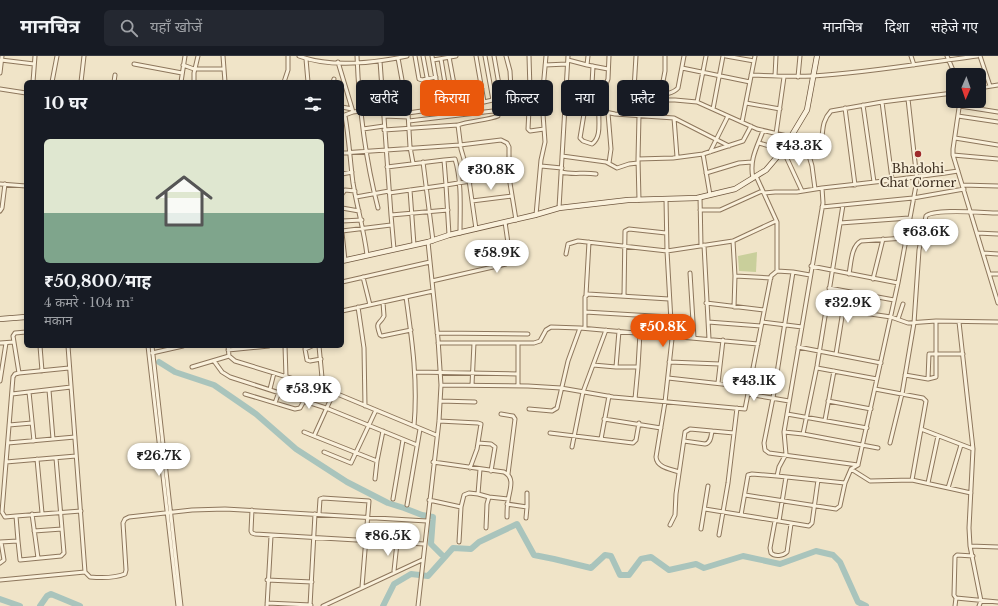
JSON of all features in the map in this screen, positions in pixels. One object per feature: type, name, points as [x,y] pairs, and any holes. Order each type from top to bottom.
[{"type":"main road","points":[[344,260],[414,245],[534,216],[560,208],[639,200],[700,197],[735,189],[766,170],[791,137],[807,110],[817,56]]},
{"type":"main road","points":[[0,319],[24,317]]},
{"type":"street","points":[[33,80],[35,56]]},
{"type":"street","points":[[52,80],[57,56]]},
{"type":"street","points":[[81,80],[84,56]]},
{"type":"street","points":[[181,80],[185,56]]},
{"type":"street","points":[[194,80],[194,69],[198,56]]},
{"type":"street","points":[[223,56],[225,80]]},
{"type":"street","points":[[285,80],[288,70],[288,56]]},
{"type":"street","points":[[299,56],[306,59],[333,62],[379,61],[407,56]]},
{"type":"street","points":[[333,56],[333,62]]},
{"type":"street","points":[[357,56],[358,80]]},
{"type":"street","points":[[376,56],[379,61],[381,80]]},
{"type":"street","points":[[415,56],[419,78],[422,80],[436,77]]},
{"type":"street","points":[[423,56],[427,78]]},
{"type":"street","points":[[432,56],[436,80]]},
{"type":"street","points":[[433,60],[456,56]]},
{"type":"street","points":[[476,56],[480,80]]},
{"type":"street","points":[[485,56],[492,94]]},
{"type":"street","points":[[494,56],[498,80]]},
{"type":"street","points":[[506,56],[510,80]]},
{"type":"street","points":[[529,56],[530,80]]},
{"type":"street","points":[[544,80],[546,56]]},
{"type":"street","points":[[587,65],[588,56]]},
{"type":"street","points":[[608,80],[610,56]]},
{"type":"street","points":[[635,80],[636,56]]},
{"type":"street","points":[[663,80],[665,56]]},
{"type":"street","points":[[669,94],[678,88],[684,56]]},
{"type":"street","points":[[697,102],[706,56]]},
{"type":"street","points":[[713,109],[719,76],[725,56],[754,61]]},
{"type":"street","points":[[742,122],[755,56]]},
{"type":"street","points":[[775,76],[776,56]]},
{"type":"street","points":[[798,77],[800,56]]},
{"type":"street","points":[[911,56],[914,65]]},
{"type":"street","points":[[751,75],[784,77],[814,76],[914,65],[947,58],[979,56],[990,86]]},
{"type":"street","points":[[449,57],[453,80]]},
{"type":"street","points":[[0,73],[1,58],[34,64]]},
{"type":"street","points":[[398,58],[408,117],[410,148],[413,163]]},
{"type":"street","points":[[947,58],[951,68]]},
{"type":"street","points":[[306,59],[308,80]]},
{"type":"street","points":[[441,59],[444,80]]},
{"type":"street","points":[[545,65],[568,60],[608,69]]},
{"type":"street","points":[[566,80],[568,60]]},
{"type":"street","points":[[338,62],[343,80]]},
{"type":"street","points":[[134,64],[182,73]]},
{"type":"street","points":[[183,65],[194,69],[224,69]]},
{"type":"street","points":[[592,80],[593,66]]},
{"type":"street","points":[[682,68],[750,82]]},
{"type":"street","points":[[114,80],[115,75]]},
{"type":"street","points":[[776,134],[784,77]]},
{"type":"street","points":[[344,83],[352,110]]},
{"type":"street","points":[[986,87],[998,85]]},
{"type":"street","points":[[0,89],[24,93]]},
{"type":"street","points":[[759,143],[813,152],[819,150],[822,128],[828,115],[832,111],[882,102],[946,94]]},
{"type":"street","points":[[669,99],[697,102],[751,126],[791,137]]},
{"type":"street","points":[[745,495],[834,509],[839,507],[845,484],[851,469],[858,465],[898,283],[916,178],[908,99]]},
{"type":"street","points":[[484,102],[492,100]]},
{"type":"street","points":[[882,102],[892,179]]},
{"type":"street","points":[[746,103],[780,109]]},
{"type":"street","points":[[863,105],[874,182]]},
{"type":"street","points":[[344,108],[356,110]]},
{"type":"street","points":[[845,108],[855,185]]},
{"type":"street","points":[[960,108],[954,155],[996,292],[998,303]]},
{"type":"street","points":[[973,108],[998,112]]},
{"type":"street","points":[[344,115],[352,110]]},
{"type":"street","points":[[384,130],[458,125],[475,120],[494,118],[498,116],[498,113],[493,111],[408,117],[384,116],[384,130],[391,225],[394,248]]},
{"type":"street","points":[[408,117],[420,113]]},
{"type":"street","points":[[362,116],[366,151],[378,208]]},
{"type":"street","points":[[529,116],[528,130],[544,129]]},
{"type":"street","points":[[534,216],[545,142],[543,116]]},
{"type":"street","points":[[560,208],[564,116]]},
{"type":"street","points":[[584,116],[580,138],[590,144],[594,143],[597,137],[600,122],[599,116]]},
{"type":"street","points":[[608,116],[611,149],[608,162]]},
{"type":"street","points":[[638,116],[639,200]]},
{"type":"street","points":[[648,116],[674,118],[729,146]]},
{"type":"street","points":[[710,152],[715,139],[728,116]]},
{"type":"street","points":[[958,116],[998,122]]},
{"type":"street","points":[[674,118],[677,157]]},
{"type":"street","points":[[344,121],[355,191],[364,228],[367,255]]},
{"type":"street","points":[[458,125],[460,145],[469,180],[476,229]]},
{"type":"street","points":[[363,128],[384,126]]},
{"type":"street","points":[[638,159],[677,157],[710,152],[743,141],[751,126]]},
{"type":"street","points":[[441,385],[561,388],[635,399],[745,409],[771,278],[777,271],[776,221],[751,169],[763,130]]},
{"type":"street","points":[[955,138],[998,145]]},
{"type":"street","points":[[344,153],[460,145],[497,140],[505,141],[509,147],[509,176],[516,220]]},
{"type":"street","points":[[784,148],[802,191]]},
{"type":"street","points":[[808,152],[812,166],[815,189]]},
{"type":"street","points":[[703,154],[710,195]]},
{"type":"street","points":[[954,155],[998,159]]},
{"type":"street","points":[[562,156],[608,162],[616,168],[638,163]]},
{"type":"street","points":[[387,167],[455,159],[459,182],[460,233]]},
{"type":"street","points":[[444,160],[449,236]]},
{"type":"street","points":[[418,606],[433,462],[439,421],[441,385],[430,262],[429,212],[423,162]]},
{"type":"street","points":[[706,173],[739,163],[752,162]]},
{"type":"street","points":[[541,166],[562,170],[568,173],[581,172],[596,174]]},
{"type":"street","points":[[700,210],[720,210],[763,192],[802,191],[892,179],[916,178],[958,170]]},
{"type":"street","points":[[344,174],[352,172]]},
{"type":"street","points":[[356,196],[426,188],[503,174],[509,176]]},
{"type":"street","points":[[0,184],[24,186]]},
{"type":"street","points":[[0,211],[2,208],[5,184]]},
{"type":"street","points":[[962,185],[998,186]]},
{"type":"street","points":[[778,476],[779,467],[786,454],[784,432],[822,208],[822,188]]},
{"type":"street","points":[[822,208],[913,198],[964,189]]},
{"type":"street","points":[[344,191],[345,190],[355,191]]},
{"type":"street","points":[[410,190],[414,245]]},
{"type":"street","points":[[472,201],[512,196]]},
{"type":"street","points":[[700,197],[709,339]]},
{"type":"street","points":[[666,199],[666,233],[671,336],[668,378],[656,461],[660,465],[680,472]]},
{"type":"street","points":[[804,434],[820,351],[843,205]]},
{"type":"street","points":[[344,208],[359,211]]},
{"type":"street","points":[[391,215],[448,210]]},
{"type":"street","points":[[890,443],[902,394],[914,323],[918,257],[926,216],[932,213],[998,213]]},
{"type":"street","points":[[840,223],[909,218]]},
{"type":"street","points":[[344,221],[362,220]]},
{"type":"street","points":[[566,254],[568,245],[578,241],[667,251],[733,241],[776,221]]},
{"type":"street","points":[[432,281],[506,264],[510,257],[505,222]]},
{"type":"street","points":[[344,232],[391,225]]},
{"type":"street","points":[[624,296],[625,233],[628,229],[666,233]]},
{"type":"street","points":[[977,233],[998,234]]},
{"type":"street","points":[[850,274],[856,244],[861,241],[905,238]]},
{"type":"street","points":[[873,278],[883,240]]},
{"type":"street","points":[[733,241],[735,276],[734,307]]},
{"type":"street","points":[[585,328],[585,297],[589,242]]},
{"type":"street","points":[[983,253],[998,254]]},
{"type":"street","points":[[344,282],[430,262]]},
{"type":"street","points":[[811,266],[898,283]]},
{"type":"street","points":[[777,271],[810,274]]},
{"type":"street","points":[[793,272],[764,448],[769,453],[786,454],[858,465]]},
{"type":"street","points":[[690,273],[694,338]]},
{"type":"street","points":[[990,274],[998,274]]},
{"type":"street","points":[[735,276],[771,278]]},
{"type":"street","points":[[363,277],[370,304]]},
{"type":"street","points":[[830,288],[894,300]]},
{"type":"street","points":[[344,310],[433,291]]},
{"type":"street","points":[[836,354],[846,292]]},
{"type":"street","points":[[586,295],[669,299]]},
{"type":"street","points":[[406,297],[415,372],[416,402],[414,426]]},
{"type":"street","points":[[383,302],[384,316],[382,320],[378,322],[380,335],[411,330]]},
{"type":"street","points":[[706,303],[764,310]]},
{"type":"street","points":[[898,319],[903,304]]},
{"type":"street","points":[[358,307],[364,348],[365,406]]},
{"type":"street","points":[[843,310],[891,316],[908,323],[936,321],[998,322]]},
{"type":"street","points":[[585,312],[670,317]]},
{"type":"street","points":[[905,375],[928,379],[936,377],[936,321]]},
{"type":"street","points":[[708,322],[802,327]]},
{"type":"street","points":[[959,322],[973,449],[969,528],[970,546],[980,601],[979,606]]},
{"type":"street","points":[[438,343],[529,344],[540,342],[546,330],[551,327],[585,328],[758,344]]},
{"type":"street","points":[[529,409],[552,411],[558,406],[568,361],[580,328]]},
{"type":"street","points":[[572,447],[583,392],[606,330]]},
{"type":"street","points":[[616,367],[619,331]]},
{"type":"street","points":[[19,373],[14,334],[24,332]]},
{"type":"street","points":[[437,333],[528,334]]},
{"type":"street","points":[[635,399],[640,333]]},
{"type":"street","points":[[718,383],[723,340]]},
{"type":"street","points":[[0,381],[6,342]]},
{"type":"street","points":[[0,343],[14,342]]},
{"type":"street","points":[[472,385],[474,344]]},
{"type":"street","points":[[518,344],[518,386]]},
{"type":"street","points":[[798,347],[881,363]]},
{"type":"street","points":[[40,348],[42,371]]},
{"type":"street","points":[[68,348],[85,572],[90,577],[120,576],[125,574],[123,523],[125,519],[128,518],[208,509],[252,510],[427,522]]},
{"type":"street","points":[[149,348],[151,353]]},
{"type":"street","points":[[152,348],[151,353],[178,606]]},
{"type":"street","points":[[151,353],[167,348]]},
{"type":"street","points":[[248,348],[228,350],[230,356],[235,361],[324,388],[436,436]]},
{"type":"street","points":[[285,348],[286,377]]},
{"type":"street","points":[[307,348],[305,349],[307,360],[310,361],[321,359]]},
{"type":"street","points":[[319,348],[324,388]]},
{"type":"street","points":[[928,379],[929,355],[962,354]]},
{"type":"street","points":[[192,367],[230,356]]},
{"type":"street","points":[[214,361],[227,376],[326,408],[416,445]]},
{"type":"street","points":[[669,362],[720,364]]},
{"type":"street","points":[[594,365],[638,367]]},
{"type":"street","points":[[69,368],[19,373],[15,374],[13,377],[2,512],[6,517],[81,510]]},
{"type":"street","points":[[817,368],[877,379]]},
{"type":"street","points":[[825,420],[834,371]]},
{"type":"street","points":[[415,372],[518,374]]},
{"type":"street","points":[[270,389],[274,373]]},
{"type":"street","points":[[668,378],[749,387]]},
{"type":"street","points":[[12,394],[71,388]]},
{"type":"street","points":[[875,389],[923,398],[926,401],[912,480]]},
{"type":"street","points":[[49,390],[53,439]]},
{"type":"street","points":[[29,392],[34,441]]},
{"type":"street","points":[[275,403],[279,392]]},
{"type":"street","points":[[314,436],[334,392]]},
{"type":"street","points":[[245,394],[297,409],[300,408],[304,400]]},
{"type":"street","points":[[748,394],[789,401]]},
{"type":"street","points":[[601,439],[609,396]]},
{"type":"street","points":[[440,401],[475,402]]},
{"type":"street","points":[[828,401],[871,409]]},
{"type":"street","points":[[719,535],[728,483],[737,408]]},
{"type":"street","points":[[324,452],[349,463],[352,462],[376,410]]},
{"type":"street","points":[[502,414],[512,416],[515,419],[508,474],[511,484],[507,504],[507,517]]},
{"type":"street","points":[[787,414],[807,416],[867,428]]},
{"type":"street","points":[[604,419],[639,423],[661,428]]},
{"type":"street","points":[[439,421],[480,423],[481,427],[478,444],[470,468]]},
{"type":"street","points":[[9,425],[32,423]]},
{"type":"street","points":[[550,433],[634,442],[636,440],[639,423]]},
{"type":"street","points":[[407,505],[420,428]]},
{"type":"street","points":[[921,429],[973,449]]},
{"type":"street","points":[[670,525],[675,515],[685,434],[688,430],[734,433]]},
{"type":"street","points":[[375,479],[383,431]]},
{"type":"street","points":[[684,441],[708,444],[710,442],[712,431]]},
{"type":"street","points":[[304,432],[377,461]]},
{"type":"street","points":[[784,432],[804,434],[878,448]]},
{"type":"street","points":[[928,483],[938,436]]},
{"type":"street","points":[[8,443],[75,437]]},
{"type":"street","points":[[393,499],[403,440]]},
{"type":"street","points":[[478,444],[492,444],[494,447],[492,471]]},
{"type":"street","points":[[948,488],[961,445]]},
{"type":"street","points":[[6,462],[76,456]]},
{"type":"street","points":[[16,516],[20,560],[63,556],[64,553],[56,458]]},
{"type":"street","points":[[37,459],[42,513]]},
{"type":"street","points":[[433,462],[508,474]]},
{"type":"street","points":[[478,494],[480,469]]},
{"type":"street","points":[[851,469],[870,481],[912,480],[971,493]]},
{"type":"street","points":[[741,515],[747,476],[749,474],[845,484]]},
{"type":"street","points":[[786,477],[782,501],[770,548],[771,553],[774,555],[783,555],[787,552],[791,524]]},
{"type":"street","points":[[705,509],[807,527],[812,523],[818,480]]},
{"type":"street","points":[[701,529],[708,486]]},
{"type":"street","points":[[526,518],[527,493]]},
{"type":"street","points":[[459,542],[461,507],[465,494],[478,494],[508,499]]},
{"type":"street","points":[[486,528],[487,504],[489,497]]},
{"type":"street","points":[[319,514],[320,499],[323,498],[367,501],[369,503],[362,587]]},
{"type":"street","points":[[429,500],[461,507]]},
{"type":"street","points":[[507,504],[527,506]]},
{"type":"street","points":[[252,510],[252,533],[255,534],[314,539],[424,544]]},
{"type":"street","points":[[169,513],[182,606]]},
{"type":"street","points":[[32,514],[38,558]]},
{"type":"street","points":[[271,536],[267,604],[311,605],[315,514]]},
{"type":"street","points":[[34,531],[62,529]]},
{"type":"street","points":[[0,563],[4,560],[1,542],[18,541]]},
{"type":"street","points":[[394,572],[397,543]]},
{"type":"street","points":[[970,546],[998,547]]},
{"type":"street","points":[[955,606],[955,557],[957,555],[973,556]]},
{"type":"street","points":[[323,606],[422,560]]},
{"type":"street","points":[[0,580],[85,572]]},
{"type":"street","points":[[268,580],[312,582]]},
{"type":"street","points":[[956,598],[996,602],[994,606]]},
{"type":"green space","points":[[757,252],[756,272],[739,271],[738,256]]},
{"type":"waterway","points":[[159,362],[175,372],[214,385],[256,414],[296,449],[347,482],[388,503],[422,515],[433,517],[431,544],[444,557]]},
{"type":"waterway","points":[[383,606],[394,584],[411,574],[428,576],[453,548],[471,549],[479,542],[517,524],[534,555],[591,568],[605,555],[611,556],[620,575],[629,575],[641,559],[651,557],[669,570],[696,564],[704,568],[743,556],[780,564],[816,551],[833,555],[840,562],[858,602],[866,606]]},
{"type":"waterway","points":[[40,606],[47,596],[51,594],[80,606]]},
{"type":"waterway","points":[[0,599],[20,606]]},
{"type":"place","name":"Bhadohi Chat Corner","points":[[918,154]]}]
